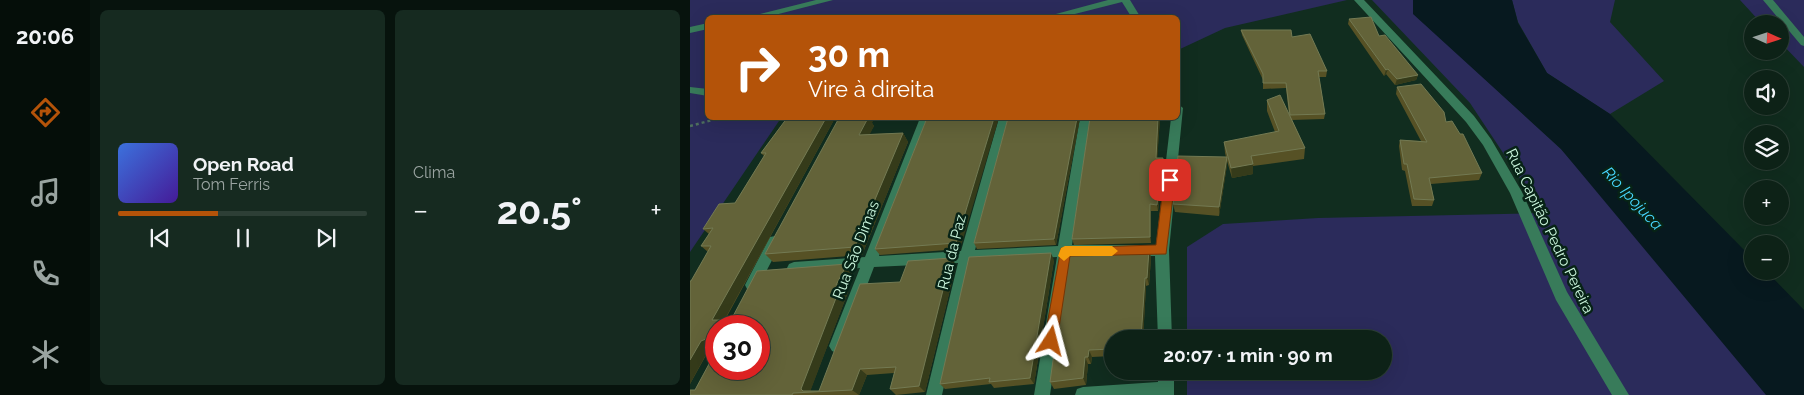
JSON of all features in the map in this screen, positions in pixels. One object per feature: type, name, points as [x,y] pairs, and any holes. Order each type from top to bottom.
[{"type":"street","points":[[761,15],[828,0]]},
{"type":"street","points":[[1057,15],[1119,0]]},
{"type":"street","points":[[1125,0],[1134,15]]},
{"type":"street","name":"Rua Capitão Pedro Pereira","points":[[1359,0],[1470,119],[1486,142],[1516,192],[1561,296],[1621,395]]},
{"type":"street","points":[[1768,0],[1804,43]]},
{"type":"street","points":[[690,30],[705,27]]},
{"type":"street","points":[[690,90],[705,92]]},
{"type":"street","name":"Rua São Dimas","points":[[832,360],[868,262],[924,120]]},
{"type":"street","name":"Rua da Paz","points":[[934,395],[966,258],[1003,120]]},
{"type":"street","points":[[1042,395],[1085,120]]},
{"type":"street","points":[[1165,330],[1162,250],[1177,120]]},
{"type":"street","points":[[747,295],[782,229]]},
{"type":"street","points":[[759,272],[868,262],[1065,251],[1162,250]]},
{"type":"street","points":[[1083,395],[1166,392]]},
{"type":"path","points":[[690,126],[712,120]]},
{"type":"shaded area","points":[[690,0],[1347,0],[1225,28],[1180,49],[1180,15],[705,15],[705,120],[780,120],[690,252]]},
{"type":"shaded area","points":[[1372,0],[1413,0],[1414,14],[1561,149],[1776,395],[1187,395],[1187,380],[1392,380],[1392,330],[1187,330],[1187,247],[1223,224],[1318,218],[1543,213],[1470,103]]},
{"type":"shaded area","points":[[1512,0],[1615,0],[1610,22],[1664,81],[1610,114],[1547,73],[1518,22]]},
{"type":"shaded area","points":[[1740,0],[1804,0],[1804,67],[1789,51],[1789,15],[1754,15]]},
{"type":"water","name":"Rio Ipojuca","points":[[1413,0],[1512,0],[1518,23],[1547,73],[1610,114],[1744,250],[1744,280],[1775,280],[1804,310],[1804,395],[1766,395],[1561,149],[1413,14]]},
{"type":"building","points":[[1371,17],[1379,36],[1385,35],[1418,75],[1397,79],[1388,69],[1386,70],[1349,19]]},
{"type":"building","points":[[1241,30],[1291,30],[1292,37],[1310,34],[1327,71],[1318,71],[1325,114],[1290,115],[1286,83],[1263,83],[1263,74]]},
{"type":"building","points":[[1421,84],[1444,112],[1446,122],[1452,121],[1460,134],[1463,134],[1482,173],[1429,178],[1434,200],[1414,199],[1407,164],[1404,164],[1400,140],[1427,142],[1397,87]]},
{"type":"building","points":[[1280,95],[1305,148],[1251,156],[1253,164],[1231,168],[1224,142],[1279,131],[1267,100]]},
{"type":"building","points":[[786,120],[825,120],[715,315],[705,315],[705,339],[701,341],[690,360],[690,281],[711,246],[701,246],[713,228],[703,229],[719,204],[735,203],[766,153],[761,153]]},
{"type":"building","points":[[838,120],[867,120],[859,135],[903,133],[855,247],[765,254]]},
{"type":"building","points":[[926,120],[993,120],[956,243],[875,249]]},
{"type":"building","points":[[1007,120],[1077,120],[1054,239],[974,243]]},
{"type":"building","points":[[1090,120],[1158,120],[1156,158],[1163,158],[1157,205],[1150,204],[1150,237],[1072,239]]},
{"type":"building","points":[[1178,156],[1227,157],[1219,207],[1173,204]]},
{"type":"building","points":[[1149,250],[1142,330],[1104,330],[1104,349],[1089,350],[1088,357],[1085,357],[1083,378],[1050,382],[1068,252]]},
{"type":"building","points":[[1051,253],[1030,378],[989,382],[990,378],[940,384],[969,257]]},
{"type":"building","points":[[951,258],[919,386],[890,389],[896,367],[860,369],[852,390],[793,393],[792,395],[690,395],[690,390],[695,390],[705,371],[705,380],[770,380],[770,315],[734,315],[757,271],[847,264],[836,285],[841,285],[801,389],[803,391],[819,391],[860,284],[900,282],[908,261]]},
{"type":"slow traffic","points":[[1064,256],[1065,251],[1112,251]]},
{"type":"route","points":[[1051,341],[1065,251],[1162,250],[1170,180]]}]
